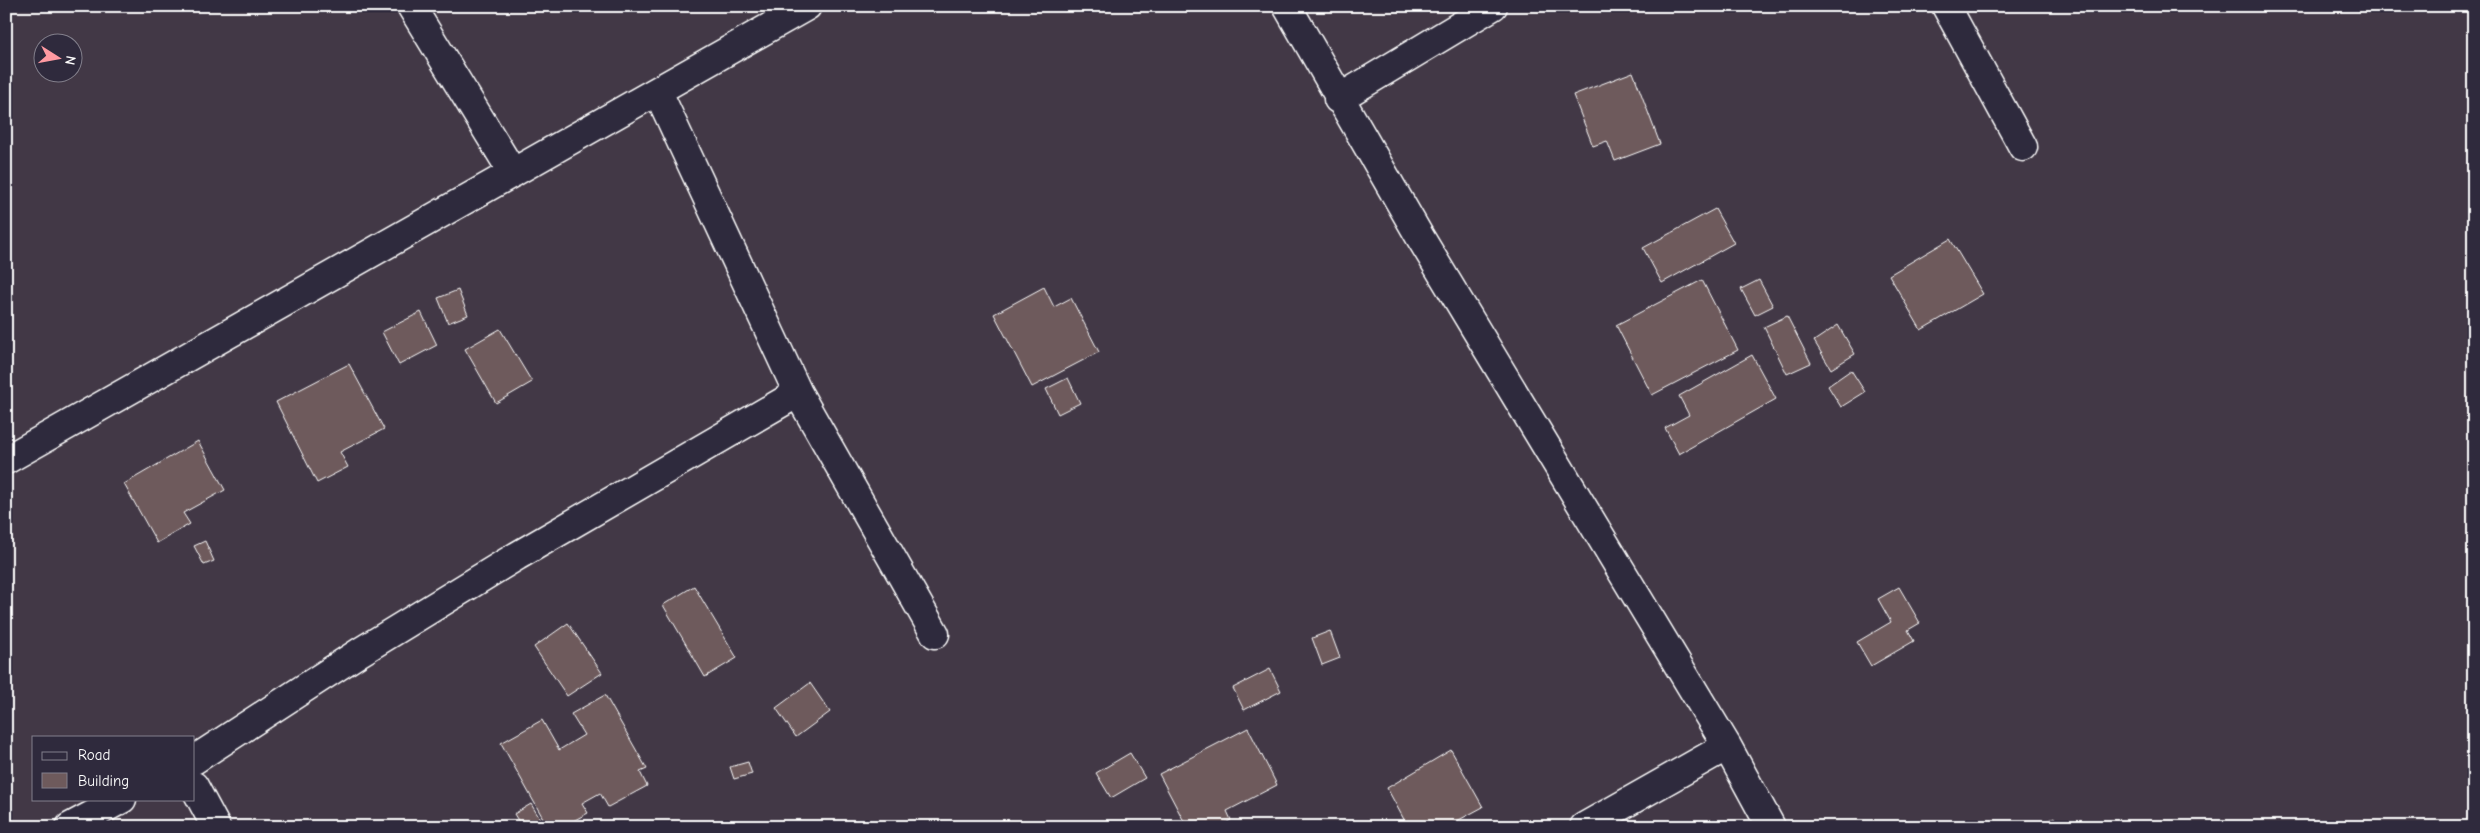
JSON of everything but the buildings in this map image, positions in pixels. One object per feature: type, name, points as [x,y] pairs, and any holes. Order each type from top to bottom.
[{"type":"street","points":[[411,6],[512,173]]},
{"type":"street","points":[[6,460],[807,6]]},
{"type":"street","points":[[1287,6],[1338,99],[1727,746],[1772,827]]},
{"type":"street","points":[[1338,99],[1493,6]]},
{"type":"street","points":[[1946,6],[2024,147]]},
{"type":"street","points":[[658,92],[798,393],[935,634]]},
{"type":"street","points":[[195,759],[360,652],[517,556],[798,393]]},
{"type":"street","points":[[1584,827],[1727,746]]},
{"type":"street","points":[[195,788],[216,827]]},
{"type":"street","points":[[70,827],[120,800]]}]
